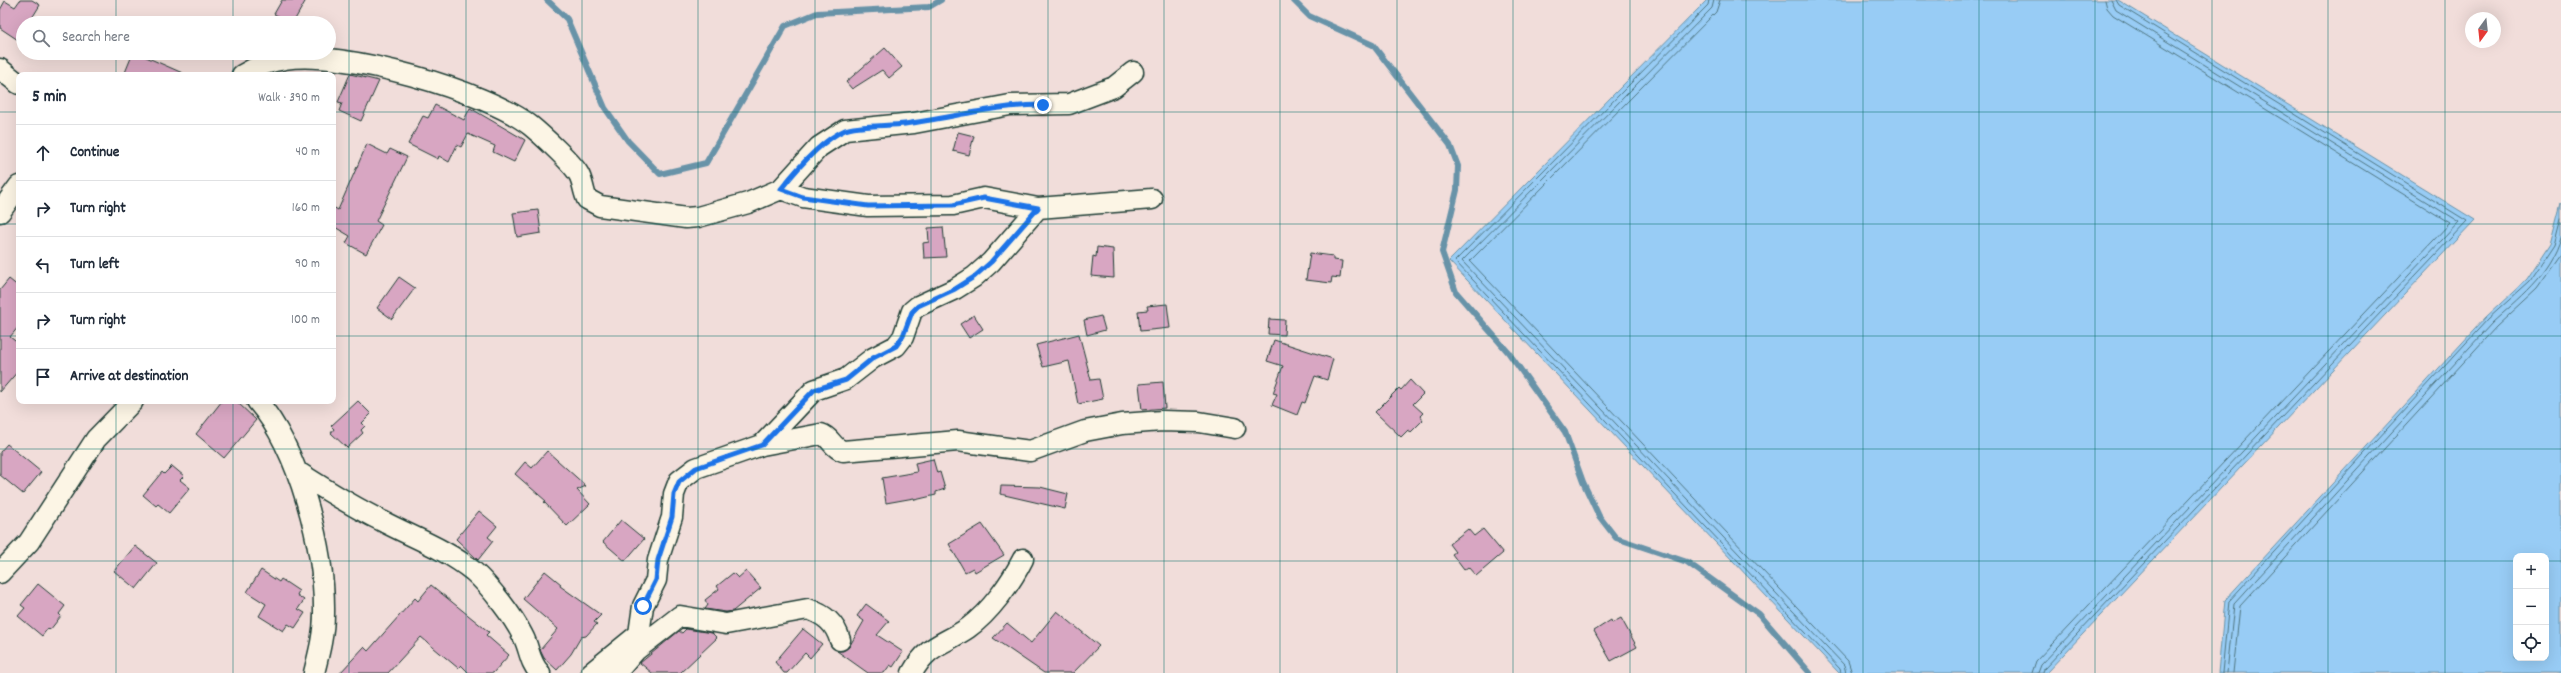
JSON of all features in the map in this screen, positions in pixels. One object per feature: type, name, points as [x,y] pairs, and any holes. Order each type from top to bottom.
[{"type":"street","points":[[247,72],[253,68],[281,60]]},
{"type":"street","points":[[336,60],[379,67],[449,87],[501,108],[530,126],[578,174],[587,199],[600,206],[675,218],[698,217],[748,203],[781,189],[819,148],[844,130],[914,123],[1010,105],[1069,104],[1114,87],[1133,72]]},
{"type":"street","points":[[0,68],[16,81]]},
{"type":"street","points":[[781,189],[803,197],[868,206],[953,205],[984,198],[1038,208],[1152,199]]},
{"type":"street","points":[[0,212],[16,190]]},
{"type":"street","points":[[762,445],[814,390],[846,380],[873,358],[896,346],[903,336],[912,312],[918,306],[955,289],[974,277],[991,262],[1038,208]]},
{"type":"street","points":[[0,573],[29,542],[96,439],[130,404]]},
{"type":"street","points":[[259,404],[278,431],[298,472],[323,575],[322,636],[314,673]]},
{"type":"street","points":[[616,673],[638,641],[643,606],[656,580],[658,560],[669,529],[676,487],[696,468],[762,445],[821,434],[827,436],[834,447],[843,451],[958,441],[1030,451],[1085,431],[1122,424],[1199,422],[1235,428]]},
{"type":"street","points":[[298,472],[351,506],[431,545],[473,571],[500,602],[523,635],[530,652],[531,662],[540,673]]},
{"type":"street","points":[[912,673],[924,653],[969,627],[1011,582],[1023,559]]},
{"type":"street","points":[[591,673],[638,641],[680,616],[726,624],[808,609],[818,613],[836,627],[840,640]]},
{"type":"water","points":[[1707,0],[2118,0],[2475,220],[2046,673],[1839,673],[1449,261]]},
{"type":"water","points":[[2561,202],[2561,673],[2218,673],[2225,600],[2486,317],[2527,279],[2550,244]]},
{"type":"building","points":[[20,0],[32,0],[40,5],[33,16],[16,16],[16,39],[0,28],[0,10],[5,1],[15,7]]},
{"type":"building","points":[[282,0],[306,0],[297,16],[278,16],[274,14]]},
{"type":"building","points":[[885,48],[902,67],[889,78],[882,70],[852,89],[846,82]]},
{"type":"building","points":[[130,60],[153,60],[180,72],[125,72]]},
{"type":"building","points":[[350,74],[379,81],[361,121],[339,111],[342,103],[338,102]]},
{"type":"building","points":[[435,105],[464,120],[470,108],[525,140],[514,162],[493,152],[495,146],[468,134],[461,147],[457,145],[449,162],[439,156],[438,159],[408,144],[423,116],[428,118]]},
{"type":"building","points":[[958,132],[974,136],[969,155],[953,151]]},
{"type":"building","points":[[367,144],[387,154],[390,149],[407,157],[376,221],[382,225],[366,254],[346,243],[350,236],[336,228],[336,209],[338,210]]},
{"type":"building","points":[[538,210],[541,233],[517,237],[513,213]]},
{"type":"building","points":[[943,227],[946,257],[924,258],[923,243],[929,242],[928,228]]},
{"type":"building","points":[[1097,247],[1113,249],[1114,278],[1091,276],[1093,256],[1096,257]]},
{"type":"building","points":[[1310,253],[1333,256],[1333,260],[1342,261],[1340,278],[1332,277],[1331,283],[1306,280]]},
{"type":"building","points":[[399,277],[415,288],[392,319],[377,308]]},
{"type":"building","points":[[9,279],[16,285],[16,330],[10,337],[16,342],[16,373],[0,392],[0,290]]},
{"type":"building","points":[[1167,304],[1170,328],[1140,331],[1138,311],[1148,310],[1147,306]]},
{"type":"building","points":[[974,315],[983,329],[969,338],[960,324]]},
{"type":"building","points":[[1101,316],[1105,330],[1087,335],[1084,320]]},
{"type":"building","points":[[1269,319],[1285,320],[1284,335],[1268,334]]},
{"type":"building","points":[[1079,334],[1091,380],[1099,379],[1103,399],[1078,404],[1069,361],[1043,367],[1036,345]]},
{"type":"building","points":[[1274,340],[1333,359],[1327,380],[1315,376],[1305,403],[1302,402],[1297,415],[1272,405],[1277,394],[1273,393],[1283,366],[1267,361]]},
{"type":"building","points":[[1410,380],[1423,394],[1413,404],[1423,413],[1420,416],[1423,420],[1411,432],[1408,430],[1401,437],[1375,412],[1399,388],[1401,390]]},
{"type":"building","points":[[1163,382],[1165,408],[1142,410],[1139,384]]},
{"type":"building","points":[[358,401],[371,414],[362,423],[365,426],[361,430],[363,433],[347,448],[331,433],[334,429],[331,426]]},
{"type":"building","points":[[220,404],[239,404],[256,420],[224,458],[196,434]]},
{"type":"building","points":[[7,444],[41,472],[23,494],[0,475],[0,452]]},
{"type":"building","points":[[547,451],[586,486],[577,490],[590,504],[567,526],[544,502],[546,501],[515,474],[525,462],[532,468]]},
{"type":"building","points":[[933,459],[937,473],[940,472],[945,489],[936,492],[936,495],[915,500],[914,498],[886,503],[882,478],[917,472],[915,463]]},
{"type":"building","points":[[172,466],[184,476],[180,480],[190,488],[169,513],[158,504],[156,506],[143,495],[162,472],[164,474]]},
{"type":"building","points":[[1001,486],[1040,487],[1068,494],[1065,509],[1000,494]]},
{"type":"building","points":[[479,511],[497,526],[488,537],[493,541],[478,560],[456,539]]},
{"type":"building","points":[[621,520],[644,539],[625,561],[603,542]]},
{"type":"building","points":[[982,524],[1004,555],[975,572],[973,568],[965,572],[949,544]]},
{"type":"building","points":[[1468,529],[1474,536],[1483,529],[1503,553],[1476,576],[1468,567],[1464,570],[1452,554],[1455,552],[1449,544]]},
{"type":"building","points":[[135,546],[157,563],[136,589],[114,571]]},
{"type":"building","points":[[261,570],[279,582],[281,579],[299,591],[297,595],[304,600],[298,609],[305,613],[295,628],[288,624],[283,631],[259,616],[266,604],[247,592]]},
{"type":"building","points":[[545,571],[561,584],[560,586],[601,615],[594,622],[597,624],[586,636],[581,637],[571,654],[557,670],[544,658],[540,650],[558,629],[523,599]]},
{"type":"building","points":[[746,571],[761,588],[733,611],[726,612],[705,609],[708,605],[705,600],[719,589],[717,586],[733,573],[738,578]]},
{"type":"building","points":[[38,584],[65,606],[59,614],[61,616],[50,630],[48,628],[42,636],[18,616],[25,608],[21,605]]},
{"type":"building","points":[[431,585],[489,632],[486,635],[509,655],[493,673],[469,673],[461,665],[458,668],[421,637],[388,673],[340,673],[364,647],[368,651],[415,598],[418,601]]},
{"type":"building","points":[[866,604],[889,621],[877,635],[903,652],[893,667],[890,665],[884,673],[868,673],[837,651],[843,651],[849,647],[864,621],[857,616]]},
{"type":"building","points":[[1057,611],[1099,646],[1073,673],[1044,673],[993,638],[1007,623],[1031,643]]},
{"type":"building","points":[[1621,618],[1637,647],[1611,661],[1594,631],[1611,620],[1612,623]]},
{"type":"building","points":[[686,629],[712,633],[717,638],[680,673],[652,673],[640,663],[679,631],[682,633]]},
{"type":"building","points":[[803,629],[822,644],[810,658],[805,653],[787,673],[784,673],[775,662]]},
{"type":"waterway","points":[[547,0],[567,19],[605,108],[628,141],[660,174],[706,163],[785,26],[817,13],[929,7],[941,0]]},
{"type":"waterway","points":[[1293,0],[1309,16],[1373,45],[1450,145],[1458,166],[1457,190],[1442,252],[1456,292],[1508,352],[1565,432],[1583,482],[1599,516],[1616,538],[1687,562],[1759,614],[1810,673]]},
{"type":"route","points":[[643,606],[656,580],[658,560],[669,529],[672,517],[674,494],[679,482],[696,468],[729,455],[762,445],[776,432],[814,390],[820,386],[846,380],[873,358],[896,346],[903,336],[912,312],[918,306],[930,299],[955,289],[974,277],[991,262],[1025,220],[1038,208],[1015,202],[984,198],[953,205],[918,204],[868,206],[848,202],[803,197],[781,189],[788,180],[819,148],[828,140],[844,130],[853,128],[877,128],[914,123],[1010,105],[1043,105]]}]
